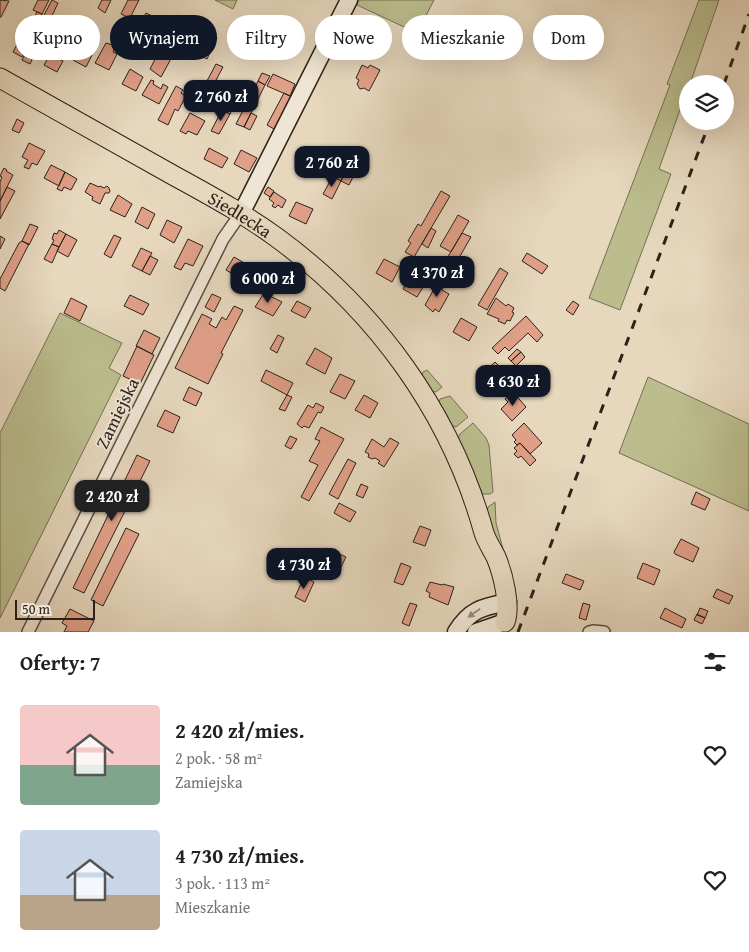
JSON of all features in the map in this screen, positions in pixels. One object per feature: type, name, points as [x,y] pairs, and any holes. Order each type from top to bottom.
[{"type":"main road","name":"Siedlecka","points":[[0,78],[241,212],[309,262],[377,330],[403,363],[425,397],[460,462],[475,501],[487,541],[487,562],[503,603],[506,627]]},
{"type":"street","points":[[241,212],[248,202],[349,0]]},
{"type":"street","name":"Zamiejska","points":[[28,632],[223,239],[241,212]]},
{"type":"street","points":[[456,632],[466,618],[474,611],[503,603]]},
{"type":"street","points":[[476,632],[506,627]]},
{"type":"street","points":[[589,632],[593,630],[604,632]]},
{"type":"green space","points":[[215,0],[237,0],[233,9]]},
{"type":"green space","points":[[359,0],[434,0],[426,15],[402,15],[402,26],[392,21],[392,15],[378,15],[357,5]]},
{"type":"green space","points":[[699,0],[719,0],[693,75],[679,75],[679,113],[659,169],[671,174],[620,310],[589,298],[670,85],[667,84]]},
{"type":"green space","points":[[60,313],[122,343],[109,368],[121,375],[0,618],[0,433]]},
{"type":"green space","points":[[427,370],[442,387],[436,392],[430,391],[422,377],[423,372]]},
{"type":"green space","points":[[648,377],[749,424],[749,511],[619,453]]},
{"type":"green space","points":[[450,396],[468,417],[456,427],[450,425],[438,404],[440,399]]},
{"type":"green space","points":[[473,423],[486,438],[489,445],[493,492],[490,494],[483,494],[479,488],[458,438]]},
{"type":"green space","points":[[495,502],[496,523],[506,560],[502,564],[487,512],[488,507]]},
{"type":"building","points":[[0,0],[9,1],[1,17],[0,17]]},
{"type":"building","points":[[38,0],[49,0],[42,14],[33,10]]},
{"type":"building","points":[[52,0],[58,3],[52,15],[44,15]]},
{"type":"building","points":[[102,0],[111,0],[105,13],[98,8]]},
{"type":"building","points":[[128,0],[139,0],[132,15],[121,14]]},
{"type":"building","points":[[106,43],[110,44],[110,60],[114,60],[109,70],[95,63],[97,60],[100,60],[100,54]]},
{"type":"building","points":[[22,60],[32,60],[30,64]]},
{"type":"building","points":[[47,60],[63,61],[57,72],[44,65]]},
{"type":"building","points":[[73,60],[90,60],[86,67]]},
{"type":"building","points":[[155,60],[170,60],[161,77],[150,69]]},
{"type":"building","points":[[216,64],[223,67],[207,97],[200,94]]},
{"type":"building","points":[[362,65],[368,68],[370,65],[380,70],[369,91],[364,88],[360,89],[357,84],[359,80],[356,78]]},
{"type":"building","points":[[130,69],[143,77],[136,91],[122,84]]},
{"type":"building","points":[[262,73],[270,76],[265,85],[258,81]]},
{"type":"building","points":[[273,74],[295,84],[290,96],[267,86]]},
{"type":"building","points":[[151,80],[154,81],[153,84],[161,89],[163,84],[168,87],[159,104],[142,95]]},
{"type":"building","points":[[258,81],[265,85],[244,127],[236,124]]},
{"type":"building","points":[[176,86],[183,90],[181,93],[186,96],[178,111],[175,109],[168,125],[158,120]]},
{"type":"building","points":[[233,89],[241,93],[230,114],[223,110]]},
{"type":"building","points":[[284,93],[292,97],[274,129],[267,125]]},
{"type":"building","points":[[222,110],[230,114],[219,134],[211,131]]},
{"type":"building","points":[[190,113],[205,121],[197,135],[188,131],[186,134],[180,131]]},
{"type":"building","points":[[251,113],[257,116],[250,130],[244,127]]},
{"type":"building","points":[[17,119],[24,123],[19,133],[12,130]]},
{"type":"building","points":[[29,143],[45,151],[37,165],[32,163],[29,169],[24,167],[28,160],[22,157]]},
{"type":"building","points":[[209,148],[228,158],[222,168],[204,159]]},
{"type":"building","points":[[241,150],[257,158],[249,172],[234,164]]},
{"type":"building","points":[[345,153],[353,157],[341,181],[333,176]]},
{"type":"building","points":[[350,163],[358,167],[349,185],[341,181]]},
{"type":"building","points":[[51,165],[65,172],[59,186],[44,178]]},
{"type":"building","points":[[4,168],[13,175],[0,201],[0,182],[2,177],[0,176]]},
{"type":"building","points":[[65,172],[77,179],[71,190],[64,187],[62,191],[57,189]]},
{"type":"building","points":[[333,176],[341,181],[332,199],[323,194]]},
{"type":"building","points":[[90,183],[99,187],[104,188],[107,186],[109,188],[109,193],[105,193],[100,204],[92,200],[93,197],[85,192]]},
{"type":"building","points":[[7,187],[15,191],[0,219],[0,201]]},
{"type":"building","points":[[268,187],[274,191],[270,197],[264,193]]},
{"type":"building","points":[[441,191],[450,196],[414,257],[405,252],[411,243],[408,241],[418,224],[421,226]]},
{"type":"building","points":[[274,192],[286,200],[282,208],[278,205],[275,208],[272,206],[274,203],[269,199]]},
{"type":"building","points":[[118,195],[132,204],[125,217],[110,210]]},
{"type":"building","points":[[296,202],[313,209],[306,224],[289,216]]},
{"type":"building","points":[[142,207],[155,214],[148,229],[135,222]]},
{"type":"building","points":[[458,215],[469,221],[451,252],[440,246]]},
{"type":"building","points":[[167,220],[182,227],[174,243],[160,235]]},
{"type":"building","points":[[30,224],[38,227],[29,245],[22,241]]},
{"type":"building","points":[[431,228],[436,231],[428,248],[422,244]]},
{"type":"building","points":[[59,230],[66,234],[59,247],[52,244],[54,240],[52,239],[54,233],[57,234]]},
{"type":"building","points":[[462,233],[471,237],[452,270],[443,265]]},
{"type":"building","points":[[66,234],[77,240],[68,257],[57,251]]},
{"type":"building","points":[[114,235],[121,238],[111,258],[104,254]]},
{"type":"building","points":[[0,236],[5,239],[0,249]]},
{"type":"building","points":[[188,239],[203,246],[193,266],[185,263],[181,270],[174,267]]},
{"type":"building","points":[[22,241],[29,244],[5,291],[0,288],[0,279],[19,243]]},
{"type":"building","points":[[52,244],[59,247],[52,263],[44,259]]},
{"type":"building","points":[[141,248],[152,253],[142,271],[132,266]]},
{"type":"building","points":[[527,253],[548,266],[542,274],[522,261]]},
{"type":"building","points":[[150,256],[158,260],[150,275],[142,271]]},
{"type":"building","points":[[234,257],[253,268],[245,281],[226,270]]},
{"type":"building","points":[[384,259],[400,267],[392,282],[376,273]]},
{"type":"building","points":[[500,268],[508,273],[487,310],[478,305]]},
{"type":"building","points":[[410,275],[415,278],[417,275],[423,278],[421,282],[425,284],[417,297],[403,289]]},
{"type":"building","points":[[438,282],[444,286],[442,290],[449,294],[439,312],[435,309],[433,312],[425,305]]},
{"type":"building","points":[[266,290],[269,291],[270,296],[282,302],[273,316],[255,307]]},
{"type":"building","points":[[212,294],[221,298],[214,312],[205,307]]},
{"type":"building","points":[[130,295],[149,304],[143,315],[124,306]]},
{"type":"building","points":[[71,298],[87,306],[80,321],[64,313]]},
{"type":"building","points":[[496,298],[506,306],[508,304],[514,308],[510,321],[507,320],[505,324],[487,314]]},
{"type":"building","points":[[297,301],[311,308],[305,318],[291,311]]},
{"type":"building","points":[[573,301],[579,305],[573,315],[566,310]]},
{"type":"building","points":[[234,306],[243,310],[221,353],[223,354],[208,384],[175,368],[202,314],[212,319],[209,324],[216,328],[222,317],[226,320]]},
{"type":"building","points":[[526,316],[543,335],[537,342],[528,333],[509,351],[505,347],[498,354],[492,348]]},
{"type":"building","points":[[461,318],[477,327],[469,341],[453,332]]},
{"type":"building","points":[[144,330],[160,338],[152,354],[136,346]]},
{"type":"building","points":[[278,335],[284,338],[277,353],[270,349]]},
{"type":"building","points":[[137,346],[154,355],[140,384],[123,376]]},
{"type":"building","points":[[315,348],[332,358],[325,374],[306,364]]},
{"type":"building","points":[[517,349],[521,352],[511,361],[508,358]]},
{"type":"building","points":[[521,352],[525,357],[516,366],[511,361]]},
{"type":"building","points":[[495,362],[502,369],[485,384],[479,377]]},
{"type":"building","points":[[266,370],[293,383],[287,395],[261,381]]},
{"type":"building","points":[[340,374],[355,381],[345,399],[330,392]]},
{"type":"building","points":[[496,374],[502,381],[491,390],[485,384]]},
{"type":"building","points":[[189,387],[202,393],[196,406],[183,400]]},
{"type":"building","points":[[513,392],[526,407],[512,421],[501,409],[508,402],[505,399]]},
{"type":"building","points":[[287,395],[292,397],[285,411],[279,409]]},
{"type":"building","points":[[364,395],[378,403],[370,418],[355,410]]},
{"type":"building","points":[[316,403],[324,407],[321,413],[318,412],[309,428],[304,426],[302,428],[297,424],[308,405],[313,408]]},
{"type":"building","points":[[165,410],[180,417],[173,433],[157,426]]},
{"type":"building","points":[[524,423],[542,443],[530,454],[520,443],[517,445],[514,442],[516,440],[512,435]]},
{"type":"building","points":[[321,427],[344,439],[309,501],[301,497],[318,465],[309,461],[320,441],[315,439]]},
{"type":"building","points":[[290,436],[297,439],[291,449],[285,446]]},
{"type":"building","points":[[390,438],[399,443],[384,467],[378,463],[380,461],[368,457],[369,454],[365,452],[372,439],[384,447]]},
{"type":"building","points":[[520,443],[536,460],[530,466],[521,456],[518,458],[514,454],[517,451],[514,448]]},
{"type":"building","points":[[137,455],[150,461],[84,593],[73,588]]},
{"type":"building","points":[[348,459],[356,463],[338,499],[329,494]]},
{"type":"building","points":[[361,484],[368,487],[363,498],[356,495]]},
{"type":"building","points":[[696,492],[710,499],[705,510],[691,504]]},
{"type":"building","points":[[339,503],[356,512],[350,522],[334,513]]},
{"type":"building","points":[[420,526],[431,530],[425,546],[413,542]]},
{"type":"building","points":[[126,528],[139,534],[103,606],[91,600]]},
{"type":"building","points":[[681,539],[699,548],[693,562],[675,554],[674,552]]},
{"type":"building","points":[[326,548],[346,557],[339,571],[319,563]]},
{"type":"building","points":[[401,563],[411,567],[403,585],[394,582]]},
{"type":"building","points":[[643,563],[660,570],[654,585],[637,578]]},
{"type":"building","points":[[566,574],[584,581],[580,590],[562,583]]},
{"type":"building","points":[[304,577],[314,582],[305,602],[295,597]]},
{"type":"building","points":[[430,582],[454,587],[448,605],[429,597],[430,593],[426,591]]},
{"type":"building","points":[[717,589],[733,596],[729,604],[713,597]]},
{"type":"building","points":[[410,603],[417,605],[409,626],[402,623]]},
{"type":"building","points":[[583,603],[590,605],[586,620],[579,618]]},
{"type":"building","points":[[665,608],[686,619],[682,628],[660,618]]},
{"type":"building","points":[[700,608],[708,611],[705,618],[697,615]]},
{"type":"building","points":[[70,609],[94,621],[88,632],[64,632],[67,626],[62,623]]},
{"type":"building","points":[[697,614],[705,618],[702,624],[694,620]]},
{"type":"railway","points":[[727,75],[749,14]]},
{"type":"railway","points":[[518,632],[707,130]]}]
